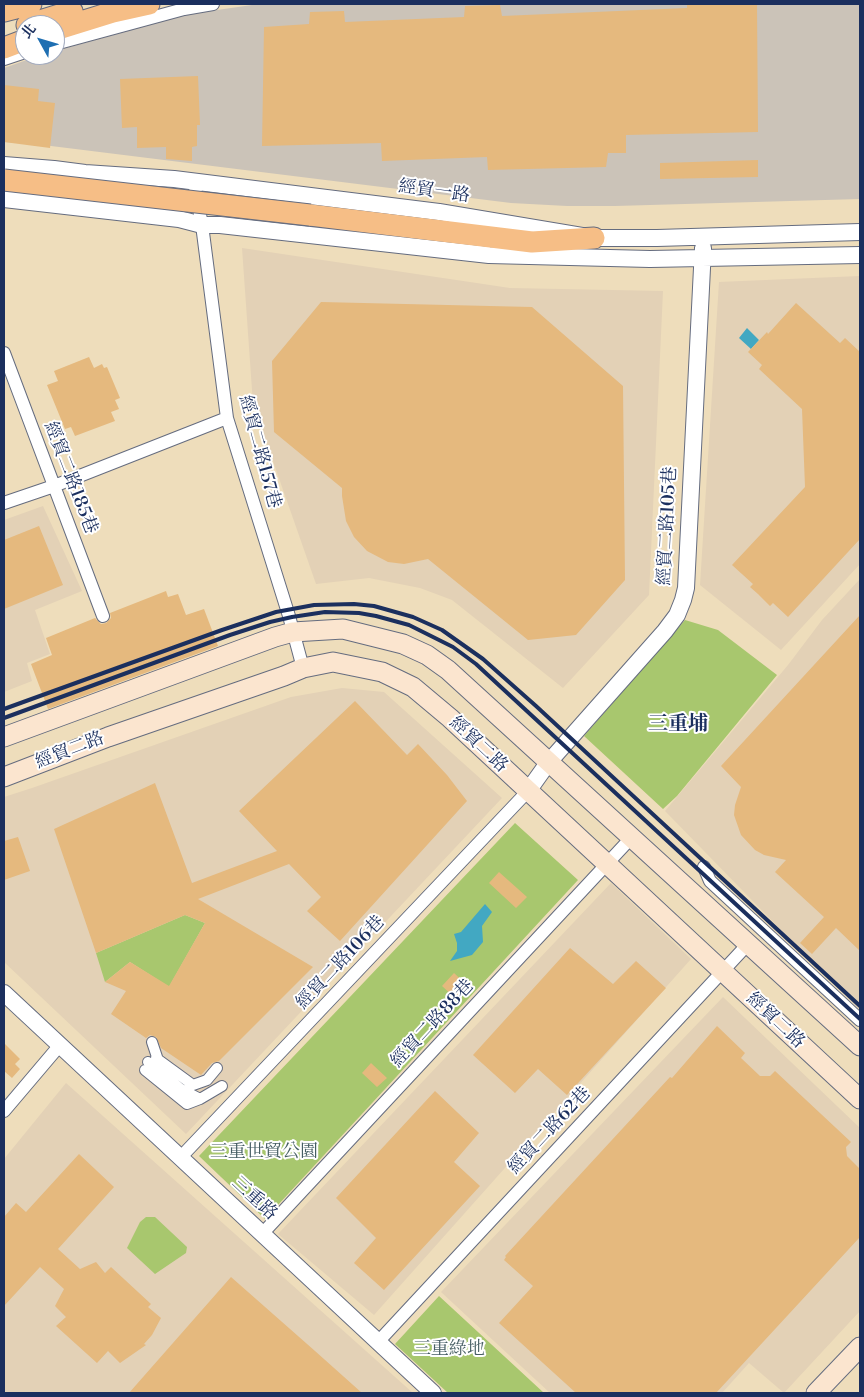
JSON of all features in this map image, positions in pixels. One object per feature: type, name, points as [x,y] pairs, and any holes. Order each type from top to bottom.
[{"type":"highway","points":[[4,11],[31,4]]},
{"type":"highway","points":[[59,15],[95,4]]},
{"type":"highway","points":[[65,27],[113,12],[149,4]]},
{"type":"highway","points":[[4,180],[532,242],[594,238]]},
{"type":"main road","name":"經貿二路","points":[[4,737],[131,688],[275,636],[294,632],[343,629],[403,644],[427,655],[448,670],[860,1046]]},
{"type":"main road","name":"經貿二路","points":[[4,777],[108,737],[303,668],[333,662],[382,672],[398,678],[413,687],[450,718],[860,1099]]},
{"type":"main road","points":[[816,1393],[860,1347]]},
{"type":"street","points":[[65,41],[184,9],[213,4]]},
{"type":"street","name":"經貿一路","points":[[4,165],[194,182],[439,212],[594,238],[860,232]]},
{"type":"street","name":"經貿二路157巷","points":[[194,182],[202,225],[227,418],[294,632],[303,668]]},
{"type":"street","points":[[4,200],[178,219],[202,225],[220,225],[489,256],[650,259],[860,255]]},
{"type":"street","name":"經貿二路105巷","points":[[528,791],[548,763],[665,631],[677,615],[684,600],[703,237]]},
{"type":"street","name":"經貿二路185巷","points":[[4,353],[103,616]]},
{"type":"street","points":[[4,503],[54,486],[227,418]]},
{"type":"street","name":"經貿二路106巷","points":[[180,1158],[528,791]]},
{"type":"street","name":"經貿二路88巷","points":[[262,1234],[630,838]]},
{"type":"street","points":[[704,867],[710,881],[860,1020]]},
{"type":"street","name":"經貿二路62巷","points":[[378,1342],[748,944]]},
{"type":"street","name":"三重路","points":[[4,993],[433,1393]]},
{"type":"street","points":[[152,1042],[149,1063],[173,1094],[187,1104],[203,1099],[222,1086]]},
{"type":"street","points":[[4,1112],[60,1045]]},
{"type":"street","points":[[149,1063],[166,1078],[203,1099]]},
{"type":"street","points":[[149,1063],[196,1082],[203,1099]]},
{"type":"street","points":[[196,1082],[217,1068]]},
{"type":"street","points":[[166,1078],[173,1094]]},
{"type":"street","points":[[196,1082],[203,1099]]},
{"type":"shaded area","points":[[259,4],[860,4],[860,199],[615,206],[511,203],[35,144],[4,142],[4,68],[15,64],[65,65],[65,48],[189,14]]},
{"type":"shaded area","points":[[242,248],[510,288],[663,291],[649,595],[563,688],[452,600],[420,588],[369,578],[316,584],[253,404]]},
{"type":"shaded area","points":[[860,276],[860,564],[781,650],[700,585],[719,282]]},
{"type":"shaded area","points":[[43,506],[82,591],[35,610],[50,654],[27,663],[32,681],[4,692],[4,520]]},
{"type":"shaded area","points":[[860,579],[860,1011],[665,811],[788,665],[822,620]]},
{"type":"shaded area","points":[[342,688],[384,692],[502,798],[186,1134],[4,962],[4,797],[291,697]]},
{"type":"shaded area","points":[[611,883],[691,959],[374,1315],[278,1234]]},
{"type":"shaded area","points":[[723,997],[860,1128],[860,1311],[784,1393],[749,1363],[722,1393],[550,1393],[441,1292]]},
{"type":"shaded area","points":[[66,1083],[413,1393],[4,1393],[4,1159]]},
{"type":"green space","points":[[685,620],[718,630],[777,675],[677,796],[663,809],[584,736]]},
{"type":"green space","name":"三重世貿公園","points":[[515,823],[578,880],[265,1219],[199,1156]]},
{"type":"green space","points":[[185,915],[205,923],[169,987],[130,962],[105,982],[96,953]]},
{"type":"green space","points":[[146,1217],[155,1217],[187,1247],[186,1253],[155,1274],[127,1248],[140,1222]]},
{"type":"green space","name":"三重綠地","points":[[439,1296],[544,1393],[448,1393],[395,1344]]},
{"type":"water","points":[[747,328],[759,340],[751,349],[739,338]]},
{"type":"water","points":[[485,904],[492,912],[482,926],[483,942],[472,955],[450,961],[457,951],[454,934],[461,932]]},
{"type":"building","points":[[687,4],[757,4],[758,132],[626,135],[626,153],[608,153],[606,167],[488,170],[487,157],[382,161],[381,143],[262,146],[264,27],[309,24],[310,12],[344,11],[345,22],[464,17],[465,6],[500,5],[502,16],[687,8]]},
{"type":"building","points":[[198,76],[200,125],[197,125],[197,146],[192,147],[192,161],[166,159],[166,147],[137,148],[137,127],[122,128],[120,79]]},
{"type":"building","points":[[4,85],[39,89],[38,101],[55,103],[50,148],[4,142]]},
{"type":"building","points":[[758,160],[758,177],[660,179],[660,163]]},
{"type":"building","points":[[321,302],[532,307],[623,386],[625,580],[576,635],[528,640],[428,559],[404,564],[388,562],[367,551],[354,537],[346,521],[342,488],[274,432],[272,361]]},
{"type":"building","points":[[796,303],[840,343],[845,338],[860,352],[860,539],[788,617],[773,603],[770,606],[750,587],[753,584],[732,565],[805,487],[802,409],[759,369],[762,365],[748,352],[767,332],[768,334]]},
{"type":"building","points":[[89,357],[94,368],[102,364],[104,368],[107,367],[120,398],[115,400],[119,409],[111,412],[115,421],[75,436],[71,427],[65,429],[47,385],[58,381],[54,371]]},
{"type":"building","points":[[39,526],[63,585],[4,609],[4,540]]},
{"type":"building","points":[[166,591],[168,597],[178,594],[186,615],[204,609],[218,646],[48,709],[31,664],[52,655],[46,638],[95,618],[101,624],[106,623],[111,618],[110,613]]},
{"type":"building","points":[[860,615],[860,951],[836,928],[812,954],[800,943],[824,917],[775,872],[786,860],[764,855],[755,850],[741,835],[734,815],[741,787],[721,766]]},
{"type":"building","points":[[355,701],[407,755],[418,744],[447,775],[467,801],[340,941],[307,911],[321,897],[289,864],[198,899],[313,967],[219,1061],[212,1063],[201,1075],[161,1048],[156,1037],[150,1035],[146,1038],[111,1014],[126,991],[105,982],[130,962],[169,986],[205,923],[185,915],[96,953],[54,829],[155,783],[192,883],[277,851],[239,811]]},
{"type":"building","points":[[18,837],[30,871],[4,880],[4,841]]},
{"type":"building","points":[[499,872],[527,897],[516,908],[489,883]]},
{"type":"building","points":[[570,948],[613,984],[636,961],[666,988],[567,1095],[538,1069],[515,1093],[473,1055]]},
{"type":"building","points":[[454,973],[468,986],[456,999],[442,986]]},
{"type":"building","points":[[717,1026],[745,1053],[741,1058],[760,1076],[770,1076],[775,1071],[851,1142],[846,1147],[847,1156],[860,1169],[860,1237],[716,1393],[576,1393],[499,1323],[533,1286],[504,1260],[505,1256],[670,1077],[672,1078]]},
{"type":"building","points":[[4,1043],[20,1059],[15,1064],[20,1069],[12,1078],[4,1071]]},
{"type":"building","points":[[371,1063],[387,1078],[377,1087],[362,1073]]},
{"type":"building","points":[[435,1091],[479,1133],[454,1162],[480,1186],[384,1290],[354,1263],[376,1238],[336,1198]]},
{"type":"building","points":[[79,1154],[114,1187],[58,1249],[80,1269],[96,1262],[105,1273],[111,1267],[151,1304],[148,1307],[161,1318],[152,1335],[144,1344],[146,1345],[120,1363],[108,1351],[97,1363],[56,1326],[66,1317],[55,1306],[64,1289],[40,1267],[4,1306],[4,1217],[16,1203],[26,1212]]},
{"type":"building","points":[[231,1277],[315,1351],[362,1393],[129,1393]]},
{"type":"railway","points":[[4,709],[276,612],[314,605],[354,604],[374,606],[413,617],[442,630],[483,659],[860,1006]]},
{"type":"railway","points":[[4,718],[270,622],[325,612],[359,613],[409,625],[453,647],[476,664],[860,1019]]},
{"type":"district","name":"三重埔","points":[[678,725]]}]
